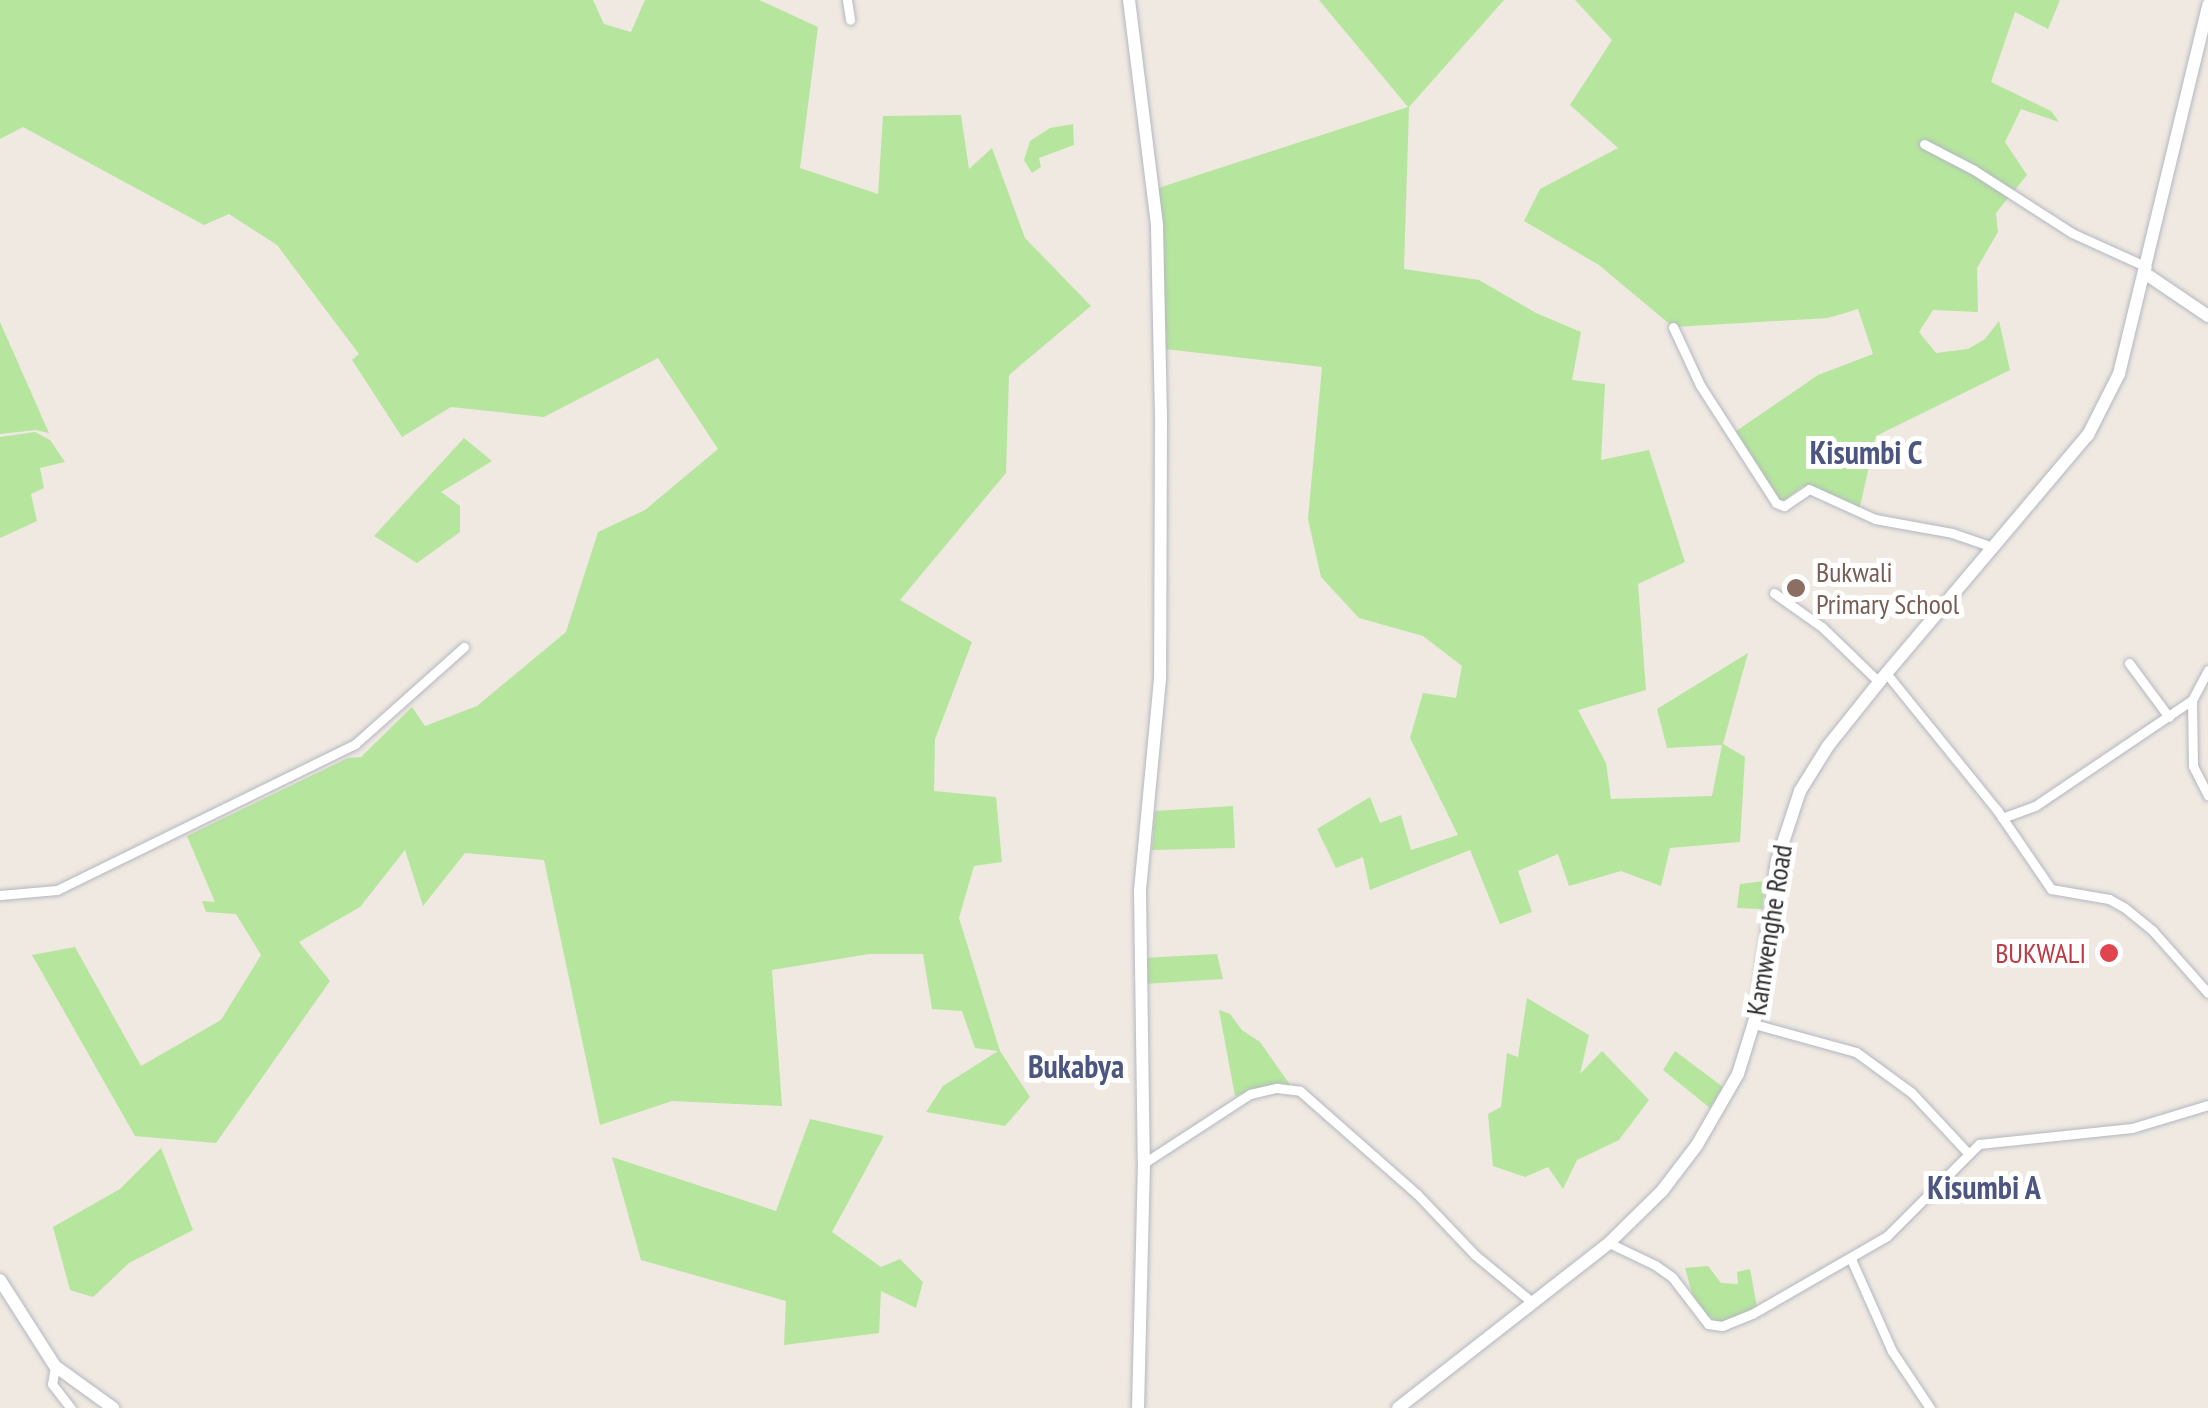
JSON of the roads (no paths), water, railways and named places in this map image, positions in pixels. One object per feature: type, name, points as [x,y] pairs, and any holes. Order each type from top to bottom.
[{"type":"main road","points":[[1129,0],[1153,185],[1160,286],[1160,679],[1140,891],[1144,1164],[1138,1408]]},
{"type":"main road","name":"Kamwenghe Road","points":[[1398,1408],[1608,1243],[1682,1166],[1738,1074],[1754,1024],[1784,832],[1800,791],[1828,746],[2088,434],[2127,352],[2208,5]]},
{"type":"main road","points":[[2146,271],[2208,316]]},
{"type":"main road","points":[[0,1280],[55,1366],[113,1408]]},
{"type":"street","points":[[846,0],[850,20]]},
{"type":"street","points":[[1924,144],[2072,233],[2146,271]]},
{"type":"street","points":[[1673,327],[1734,442],[1780,506],[1809,489],[1875,519],[1952,533],[1993,547]]},
{"type":"street","points":[[1774,593],[1883,678],[2002,818],[2051,889],[2109,899],[2125,908],[2152,931],[2208,992]]},
{"type":"street","points":[[0,895],[57,890],[354,744],[464,647]]},
{"type":"street","points":[[2129,662],[2168,718]]},
{"type":"street","points":[[2002,818],[2035,806],[2168,718],[2192,700],[2208,670]]},
{"type":"street","points":[[2192,700],[2192,766],[2208,795]]},
{"type":"street","points":[[1754,1024],[1856,1052],[1912,1093],[1968,1153]]},
{"type":"street","points":[[1144,1164],[1250,1094],[1277,1088],[1300,1091],[1417,1194],[1474,1255],[1532,1303]]},
{"type":"street","points":[[1608,1243],[1672,1277],[1715,1327],[1752,1314],[1850,1259],[1916,1211],[1968,1153],[1991,1141],[2132,1128],[2208,1105]]},
{"type":"street","points":[[1850,1259],[1892,1352],[1930,1408]]},
{"type":"street","points":[[55,1366],[52,1384],[70,1408]]},
{"type":"place","name":"Bukwali Primary School","points":[[1796,588]]},
{"type":"place","name":"BUKWALI","points":[[2109,953]]},
{"type":"district","name":"Kisumbi C","points":[[1866,452]]},
{"type":"district","name":"Bukabya","points":[[1076,1066]]},
{"type":"district","name":"Kisumbi A","points":[[1984,1187]]}]
